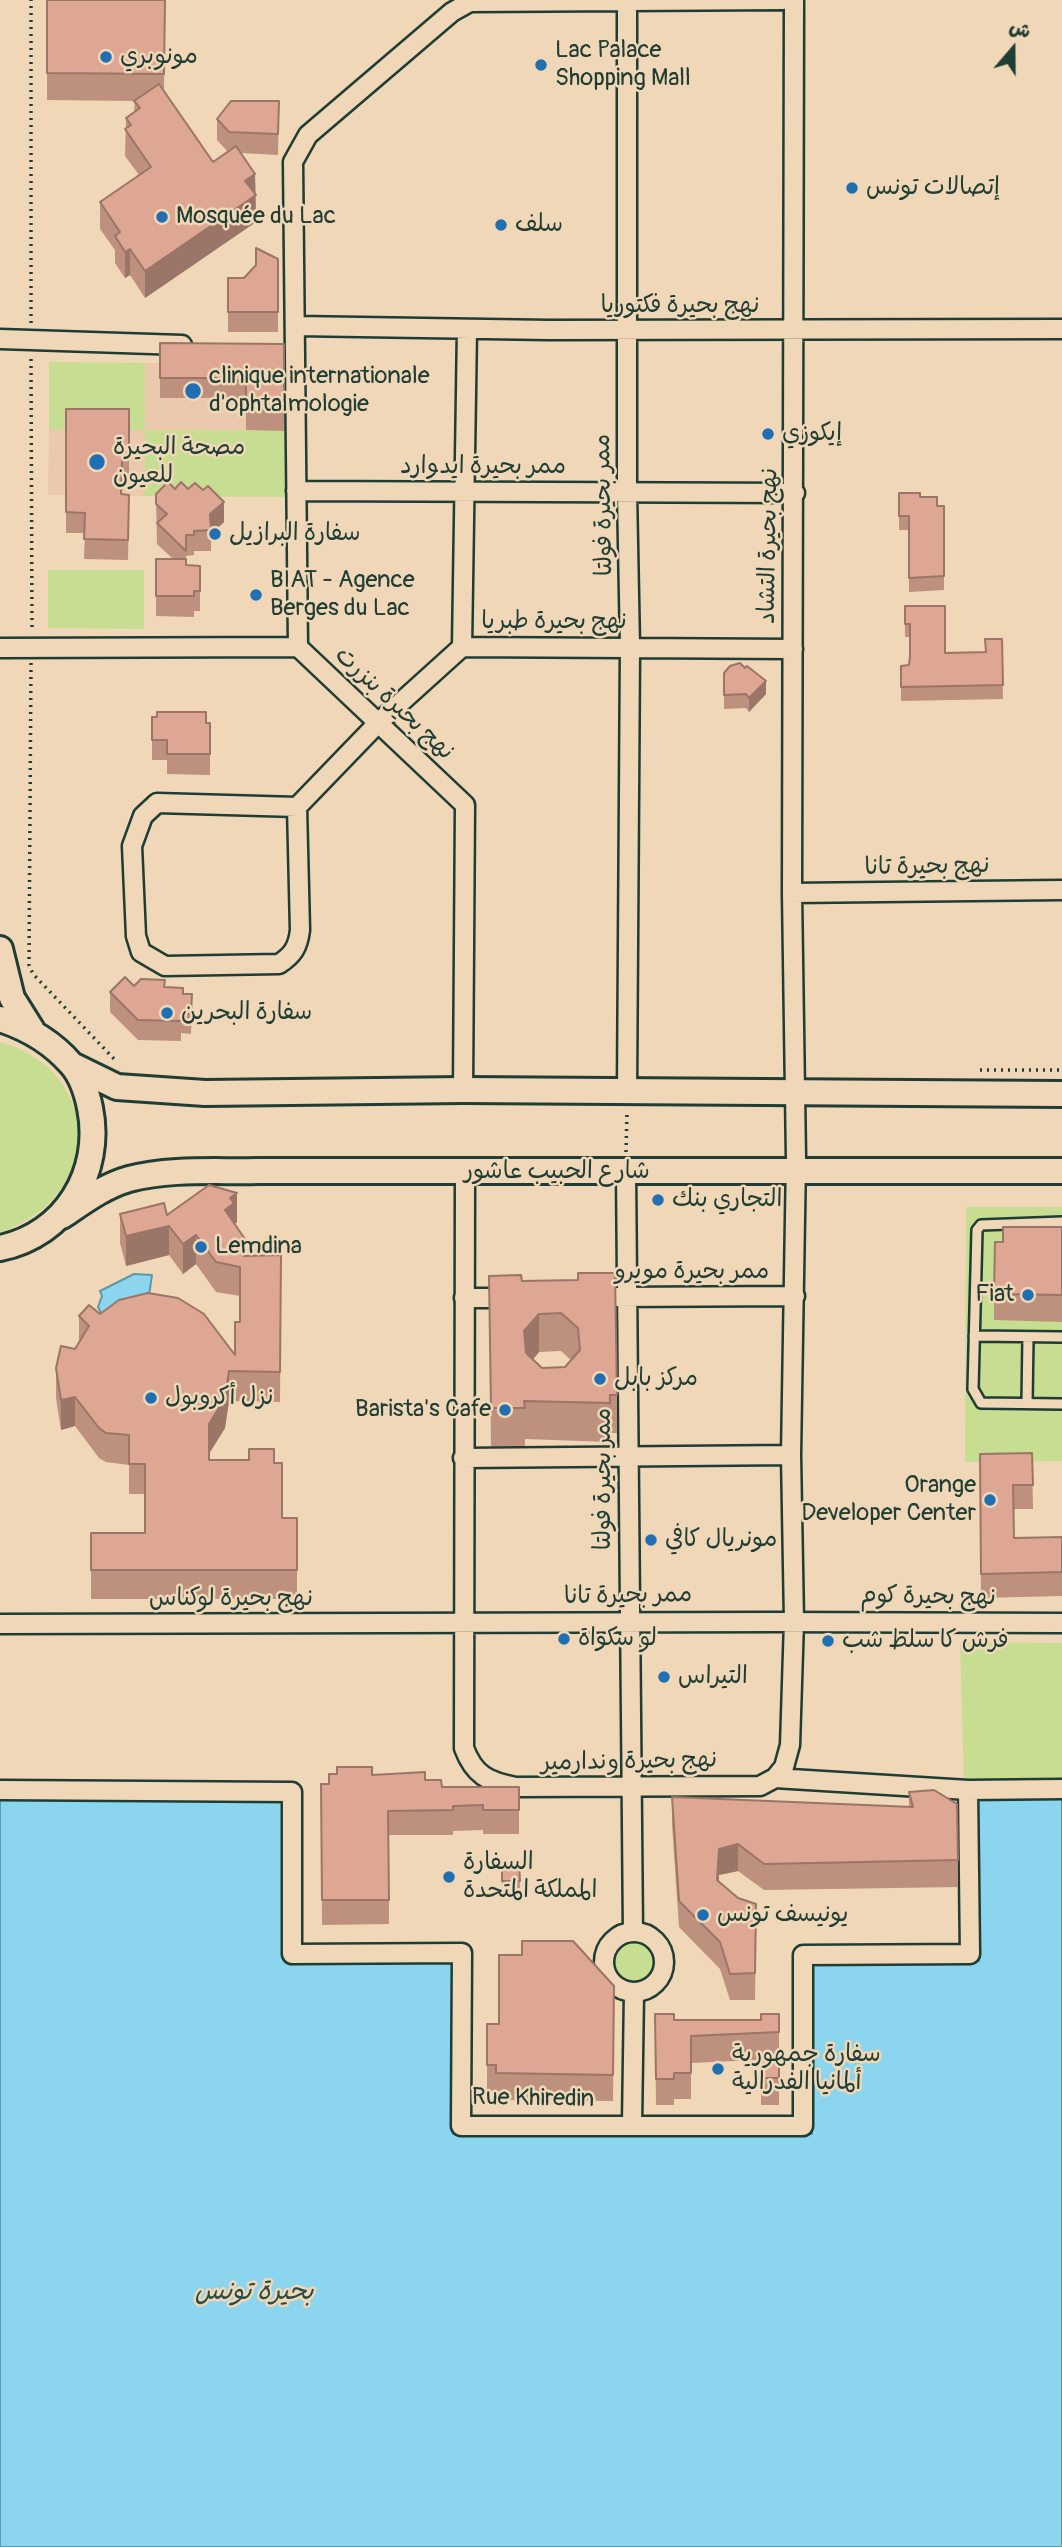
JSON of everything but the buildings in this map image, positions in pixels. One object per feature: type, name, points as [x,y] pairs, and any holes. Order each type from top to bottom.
[{"type":"main road","points":[[0,949],[12,998],[33,1030],[72,1065],[117,1087],[157,1091],[1062,1094]]},
{"type":"main road","points":[[0,1019],[33,1030]]},
{"type":"main road","points":[[62,1216],[81,1189],[92,1158],[94,1126],[87,1094],[72,1065]]},
{"type":"main road","name":"شارع الحبيب عاشور","points":[[0,1248],[21,1244],[102,1190],[128,1179],[154,1174],[1062,1171]]},
{"type":"street","points":[[298,647],[296,491],[290,349],[297,326],[293,162],[300,146],[317,127],[452,12],[470,2],[783,0]]},
{"type":"street","name":"نهج بحيرة التشاد","points":[[794,0],[795,493],[792,893],[796,1170]]},
{"type":"street","name":"ممر بحيرة فولتا","points":[[627,2],[627,492],[631,647],[627,1091]]},
{"type":"street","name":"نهج بحيرة فكتوريا","points":[[297,326],[795,331],[1062,329]]},
{"type":"street","points":[[462,647],[467,329]]},
{"type":"street","points":[[0,339],[199,346]]},
{"type":"street","name":"ممر بحيرة ايدوارد","points":[[296,491],[795,493]]},
{"type":"street","name":"نهج بحيرة بنزرت","points":[[0,648],[298,647],[379,722],[465,805],[463,1090]]},
{"type":"street","name":"نهج بحيرة طبريا","points":[[297,807],[379,722],[462,647],[793,649]]},
{"type":"street","points":[[157,803],[297,807],[300,930],[298,944],[291,956],[279,964],[165,967],[141,952],[136,936],[132,846],[143,816],[149,808],[157,803]]},
{"type":"street","name":"نهج بحيرة تانا","points":[[792,893],[1062,890]]},
{"type":"street","points":[[775,1778],[784,1767],[790,1745],[794,1621],[791,1455],[796,1170]]},
{"type":"street","name":"نهج بحيرة وندارمير","points":[[465,1172],[462,1624],[464,1748],[471,1765],[484,1779],[516,1787],[760,1786],[775,1778],[968,1790]]},
{"type":"street","name":"ممر بحيرة فولتا","points":[[626,1172],[633,1932]]},
{"type":"street","name":"ممر بحيرة مويرو","points":[[600,1297],[795,1296]]},
{"type":"street","points":[[464,1298],[532,1298]]},
{"type":"street","points":[[463,1458],[791,1455]]},
{"type":"street","name":"ممر بحيرة تانا","points":[[462,1624],[629,1620],[794,1621]]},
{"type":"street","name":"نهج بحيرة كوم","points":[[794,1621],[1062,1623]]},
{"type":"street","name":"نهج بحيرة لوكناس","points":[[0,1624],[462,1624]]},
{"type":"street","points":[[968,1790],[1062,1789]]},
{"type":"street","name":"Rue Khiredin","points":[[0,1790],[292,1792],[292,1954],[462,1953],[461,2126],[803,2126],[803,1955],[970,1954],[968,1790]]},
{"type":"street","points":[[633,1932],[642,1933],[657,1943],[665,1962],[654,1986],[634,1993],[613,1984],[604,1965],[610,1944],[618,1937],[633,1932]]},
{"type":"street","points":[[632,2124],[634,1993]]},
{"type":"lane","points":[[1062,1222],[981,1225],[977,1230],[973,1389],[981,1403],[1062,1404]]},
{"type":"lane","points":[[975,1336],[1062,1337]]},
{"type":"lane","points":[[1027,1404],[1028,1337]]},
{"type":"path","points":[[626,1172],[627,1091]]},
{"type":"shaded area","points":[[145,363],[286,364],[285,431],[145,430]]},
{"type":"shaded area","name":"مصحة البحيرة للعيون","points":[[49,429],[145,430],[144,496],[48,495]]},
{"type":"green space","points":[[49,362],[145,363],[145,430],[49,429]]},
{"type":"green space","points":[[145,430],[285,431],[285,497],[144,496]]},
{"type":"green space","points":[[48,570],[144,570],[144,629],[48,628]]},
{"type":"green space","points":[[0,1042],[35,1057],[59,1080],[74,1107],[78,1136],[73,1165],[58,1193],[34,1216],[0,1232]]},
{"type":"green space","points":[[966,1207],[1062,1207],[1062,1461],[965,1462]]},
{"type":"green space","points":[[960,1642],[1062,1643],[1062,1780],[964,1781]]},
{"type":"green space","points":[[635,1941],[650,1947],[656,1962],[650,1977],[635,1983],[620,1977],[614,1962],[620,1947]]},
{"type":"water","points":[[134,1274],[152,1275],[147,1309],[102,1315],[98,1307],[102,1296],[100,1291]]},
{"type":"water","name":"بحيرة تونس","points":[[0,1795],[284,1800],[285,1962],[452,1963],[453,2134],[812,2134],[811,1963],[979,1961],[977,1799],[1062,1799],[1062,2547],[0,2547]]},
{"type":"place","name":"مونوبري","points":[[106,57]]},
{"type":"place","name":"Lac Palace Shopping Mall","points":[[541,65]]},
{"type":"place","name":"إتصالات تونس","points":[[852,188]]},
{"type":"place","name":"Mosquée du Lac","points":[[162,217]]},
{"type":"place","name":"سلف","points":[[501,225]]},
{"type":"place","name":"clinique internationale d'ophtalmologie","points":[[193,391]]},
{"type":"place","name":"إيكوزي","points":[[768,434]]},
{"type":"place","name":"مصحة البحيرة للعيون","points":[[97,462]]},
{"type":"place","name":"سفارة البرازيل","points":[[215,534]]},
{"type":"place","name":"BIAT - Agence Berges du Lac","points":[[256,595]]},
{"type":"place","name":"سفارة البحرين","points":[[167,1013]]},
{"type":"place","name":"التجاري بنك","points":[[658,1200]]},
{"type":"place","name":"Lemdina","points":[[201,1247]]},
{"type":"place","name":"Fiat","points":[[1028,1295]]},
{"type":"place","name":"مركز بابل","points":[[600,1379]]},
{"type":"place","name":"نزل أكروبول","points":[[151,1398]]},
{"type":"place","name":"Barista's Cafe","points":[[505,1410]]},
{"type":"place","name":"Orange Developer Center","points":[[990,1500]]},
{"type":"place","name":"مونريال كافي","points":[[651,1540]]},
{"type":"place","name":"لو سكواة","points":[[564,1639]]},
{"type":"place","name":"فرش كا سلط شب","points":[[828,1641]]},
{"type":"place","name":"التيراس","points":[[664,1677]]},
{"type":"place","name":"السفارة المملكة المتحدة","points":[[449,1877]]},
{"type":"place","name":"يونيسف تونس","points":[[703,1915]]},
{"type":"place","name":"سفارة جمهورية ألمانيا الفدرالية","points":[[718,2069]]}]
